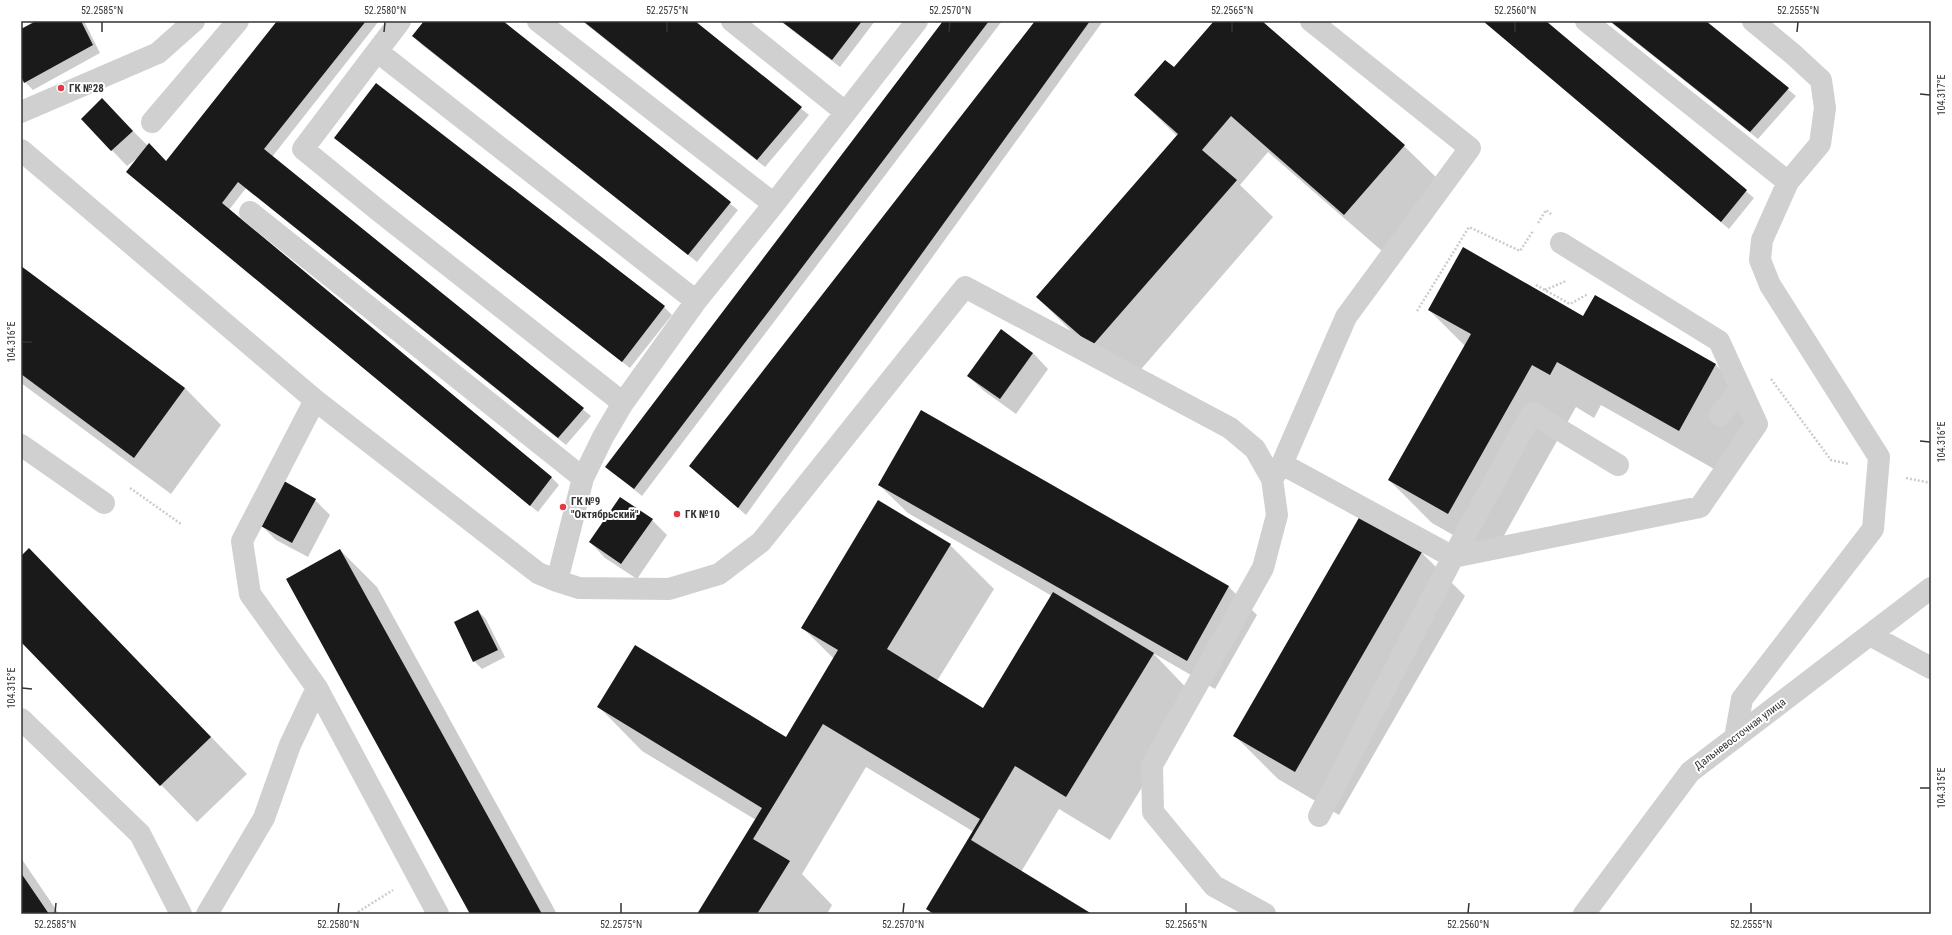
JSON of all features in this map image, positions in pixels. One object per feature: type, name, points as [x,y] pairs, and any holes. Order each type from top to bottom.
[{"type":"street","points":[[21,112],[158,52],[194,21]]},
{"type":"street","points":[[152,122],[238,21]]},
{"type":"street","points":[[400,21],[304,149],[385,216],[622,402]]},
{"type":"street","points":[[538,21],[774,204]]},
{"type":"street","points":[[732,21],[845,112]]},
{"type":"street","points":[[557,581],[583,478],[603,436],[622,402],[696,301],[917,21]]},
{"type":"street","points":[[1265,914],[1214,886],[1153,812],[1152,765],[1263,568],[1277,515],[1277,471],[1346,317],[1470,148],[1311,21]]},
{"type":"street","points":[[1586,21],[1788,182]]},
{"type":"street","points":[[1735,738],[1742,700],[1873,530],[1879,457],[1770,285],[1760,260],[1762,240],[1788,182],[1820,144],[1825,108],[1821,80],[1753,21]]},
{"type":"street","points":[[378,52],[696,301]]},
{"type":"street","points":[[21,150],[315,400],[538,573],[580,588],[669,590],[719,574],[761,542],[965,287],[1230,428],[1255,449],[1277,471],[1452,557],[1700,507],[1757,424],[1719,341],[1561,243]]},
{"type":"street","points":[[250,212],[583,478]]},
{"type":"street","points":[[1720,415],[1741,389]]},
{"type":"street","points":[[315,400],[242,541],[250,594],[317,688],[438,914]]},
{"type":"street","points":[[1319,816],[1452,557],[1532,413],[1618,465]]},
{"type":"street","points":[[21,445],[104,503]]},
{"type":"street","name":"Дальневосточная улица","points":[[1584,914],[1690,772],[1931,588]]},
{"type":"street","points":[[1870,635],[1931,668]]},
{"type":"street","points":[[207,914],[264,818],[290,745],[317,688]]},
{"type":"street","points":[[21,719],[140,834],[181,914]]},
{"type":"path","points":[[1544,290],[1570,280]]},
{"type":"path","points":[[1586,289],[1591,292]]},
{"type":"path","points":[[129,488],[181,524]]},
{"type":"path","points":[[358,912],[417,875]]},
{"type":"building","points":[[36,21],[81,21],[93,45],[24,83],[21,76],[21,29]]},
{"type":"building","points":[[277,21],[366,21],[264,149],[584,408],[558,438],[238,182],[222,203],[552,477],[530,506],[126,172],[149,143],[166,161]]},
{"type":"building","points":[[424,21],[503,21],[731,202],[688,255],[412,36]]},
{"type":"building","points":[[583,21],[695,21],[802,107],[757,160]]},
{"type":"building","points":[[781,21],[862,21],[832,60]]},
{"type":"building","points":[[943,21],[989,21],[634,489],[605,467]]},
{"type":"building","points":[[1035,21],[1090,21],[738,508],[689,466]]},
{"type":"building","points":[[1214,21],[1262,21],[1405,145],[1344,215],[1231,116],[1202,150],[1237,180],[1092,346],[1036,297],[1178,134],[1134,95],[1165,60],[1174,67]]},
{"type":"building","points":[[1483,21],[1546,21],[1747,190],[1721,222]]},
{"type":"building","points":[[1610,21],[1706,21],[1789,88],[1750,132]]},
{"type":"building","points":[[376,83],[665,306],[622,362],[334,138]]},
{"type":"building","points":[[102,98],[133,131],[111,151],[81,119]]},
{"type":"building","points":[[1463,247],[1583,316],[1595,295],[1716,364],[1679,431],[1557,362],[1550,375],[1532,365],[1448,514],[1388,480],[1471,334],[1428,310]]},
{"type":"building","points":[[21,266],[185,388],[134,458],[21,374]]},
{"type":"building","points":[[1001,329],[1033,353],[1000,399],[967,376]]},
{"type":"building","points":[[921,410],[1229,586],[1187,661],[878,485]]},
{"type":"building","points":[[284,481],[316,499],[292,543],[259,525]]},
{"type":"building","points":[[620,497],[653,519],[621,564],[589,542]]},
{"type":"building","points":[[878,500],[951,544],[887,649],[983,708],[1053,592],[1154,653],[1066,797],[1015,766],[971,840],[1092,914],[934,914],[926,909],[980,819],[823,724],[753,839],[790,861],[757,914],[697,914],[762,808],[597,707],[635,645],[786,737],[838,650],[801,628]]},
{"type":"building","points":[[1360,516],[1422,552],[1295,772],[1233,736]]},
{"type":"building","points":[[29,548],[211,737],[160,786],[21,642],[21,556]]},
{"type":"building","points":[[340,549],[542,914],[470,914],[286,579]]},
{"type":"building","points":[[478,610],[498,650],[473,662],[454,622]]},
{"type":"building","points":[[21,873],[49,914],[21,914]]},
{"type":"place","name":"ГК №28","points":[[61,88]]},
{"type":"place","name":"ГК №9 \"Октябрьский\"","points":[[563,507]]},
{"type":"place","name":"ГК №10","points":[[677,514]]}]
